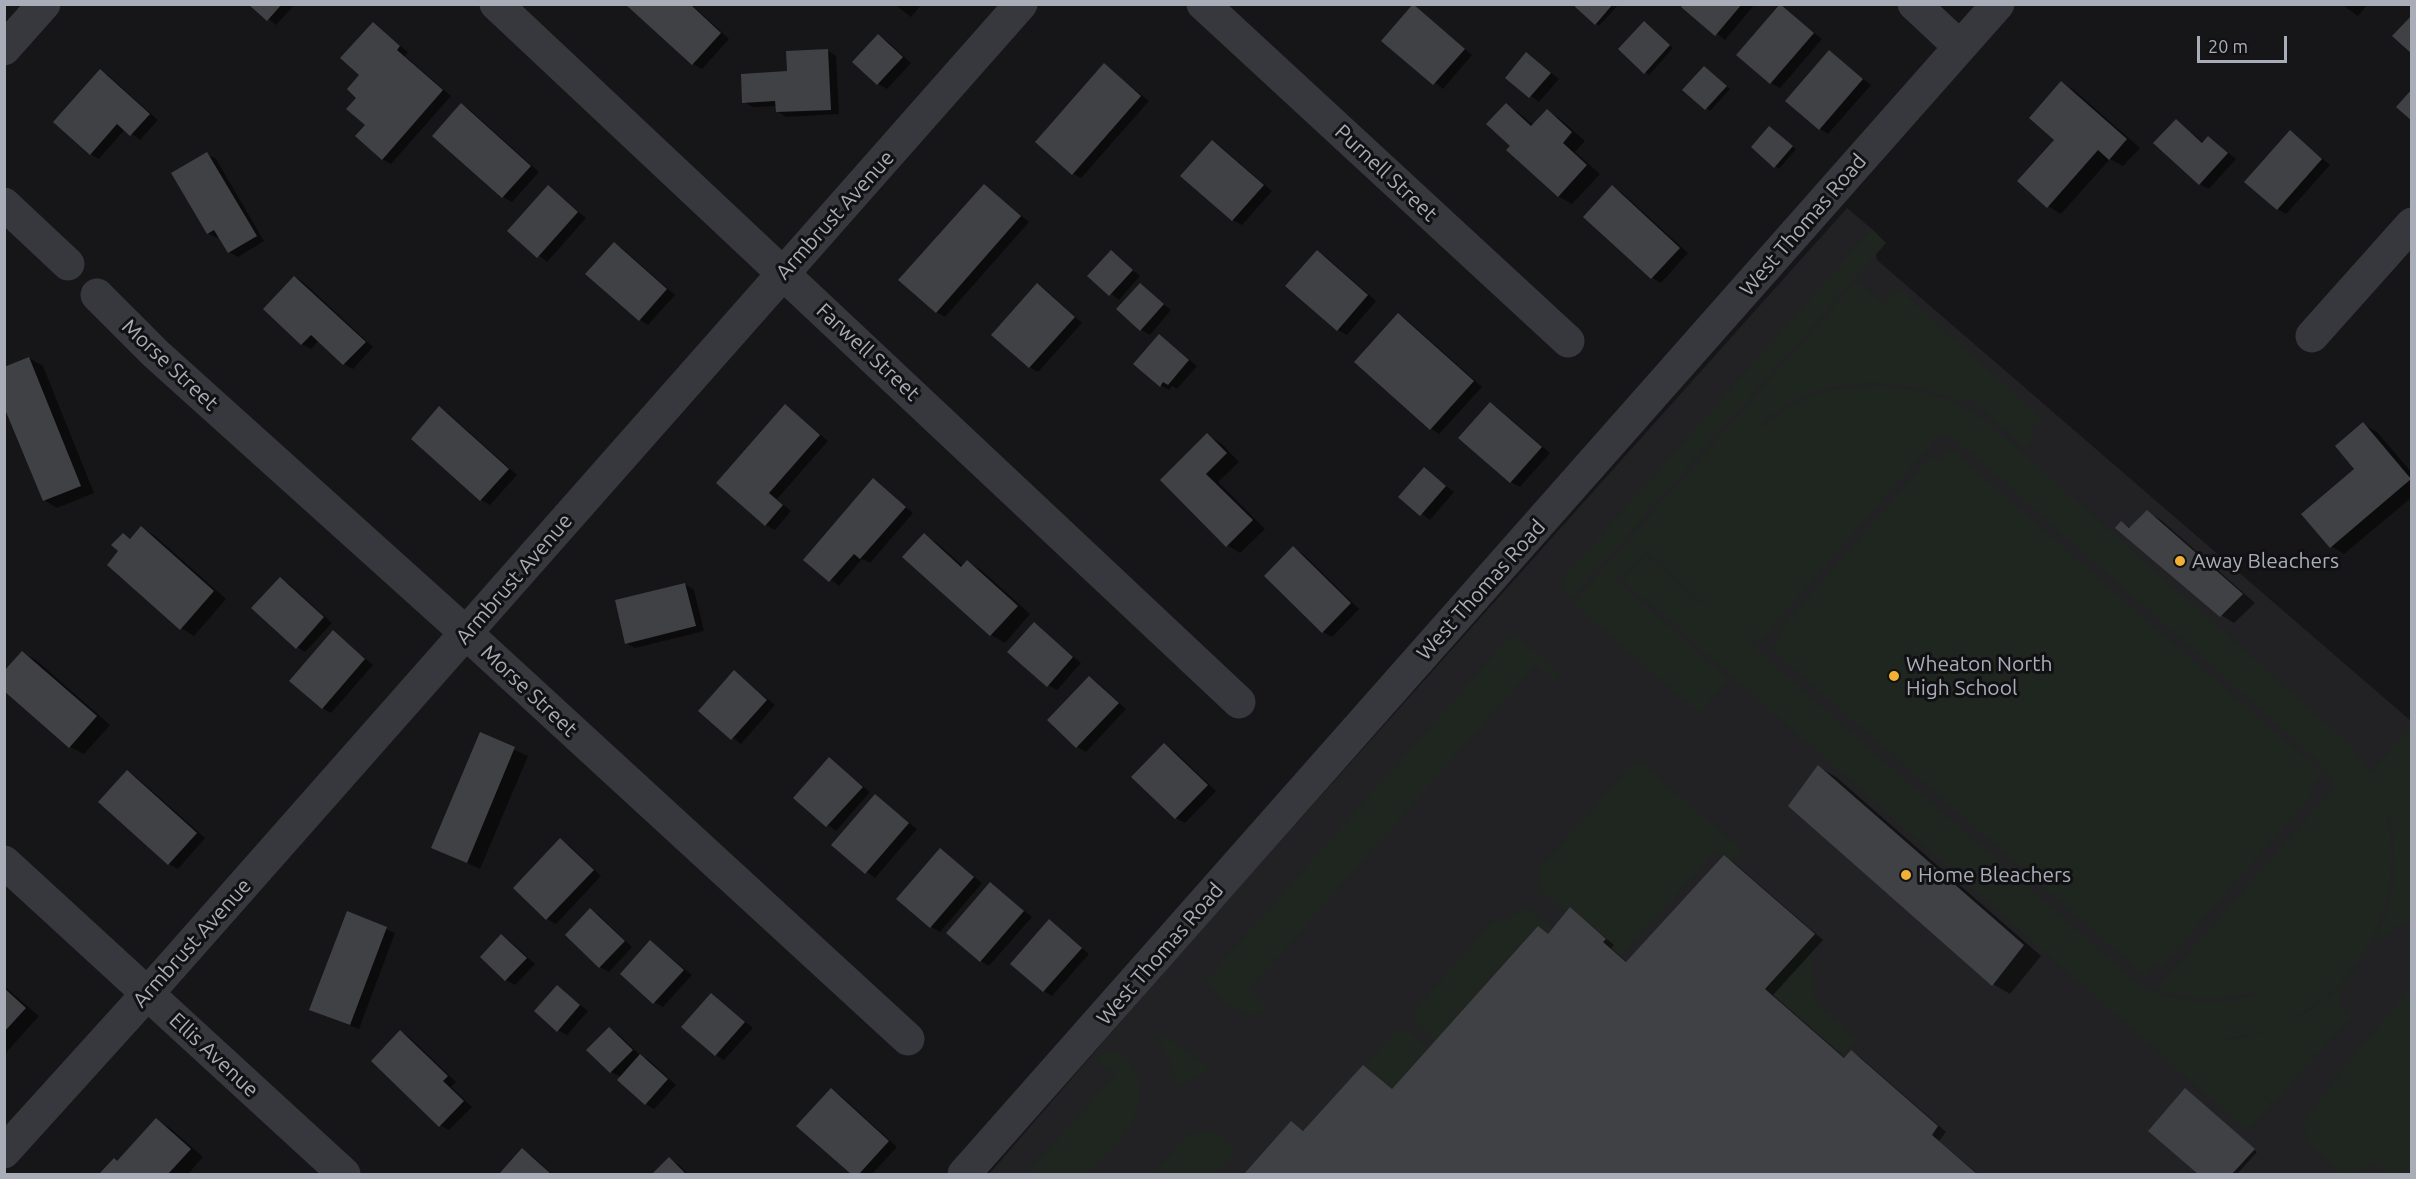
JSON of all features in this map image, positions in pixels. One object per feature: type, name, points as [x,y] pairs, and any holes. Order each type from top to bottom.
[{"type":"street","points":[[4,49],[44,4]]},
{"type":"street","name":"Farwell Street","points":[[496,4],[1239,702]]},
{"type":"street","name":"Armbrust Avenue","points":[[4,1152],[147,994],[1021,4]]},
{"type":"street","name":"Purnell Street","points":[[1203,4],[1568,341]]},
{"type":"street","points":[[1914,4],[1960,47]]},
{"type":"street","name":"West Thomas Road","points":[[964,1174],[1998,4]]},
{"type":"street","points":[[4,204],[68,264]]},
{"type":"street","points":[[2312,336],[2412,224]]},
{"type":"street","name":"Morse Street","points":[[97,295],[156,354],[466,633],[908,1039]]},
{"type":"street","name":"Ellis Avenue","points":[[4,862],[344,1174]]},
{"type":"shaded area","name":"Wheaton North High School","points":[[1847,208],[1872,229],[1877,260],[2411,721],[2411,1174],[989,1174],[1182,951]]},
{"type":"shaded area","points":[[1872,229],[1886,243],[1570,600],[1560,582]]},
{"type":"shaded area","points":[[1857,281],[1883,304],[1897,288],[2042,418],[2031,430],[2036,436],[2025,448],[1969,397],[1960,402],[1936,393],[1881,383],[1826,388],[1800,397],[1777,411],[1758,429],[1796,403],[1846,388],[1896,387],[1920,391],[1944,399],[1990,424],[2346,741],[2371,773],[2411,727],[2411,923],[2390,931],[2371,951],[2340,996],[2339,1003],[2350,1017],[2273,1104],[2242,1078],[2272,1104],[2248,1131],[1623,580],[1645,555],[1703,605],[1701,595],[1701,602],[1647,552],[1623,577],[1615,573],[1615,579],[1729,679],[1699,713],[1573,603]],"holes":[[[1940,434],[1952,439],[1971,453],[2319,761],[2335,786],[2156,990],[2194,998],[2215,999],[2264,991],[2231,1000],[2197,1001],[2165,995],[2134,980],[1772,663],[1756,646],[1748,632],[1758,643]],[[2386,810],[2392,827],[2394,858],[2391,893],[2382,926],[2366,956],[2345,982],[2319,1004],[2283,1024],[2307,1010],[2333,990],[2355,966],[2372,939],[2384,909],[2390,878],[2391,844]]]},
{"type":"shaded area","points":[[1950,448],[2322,773],[2310,786],[2315,791],[2161,968],[2155,963],[2144,975],[1771,649],[1782,637],[1777,633],[1932,455],[1939,461]]},
{"type":"shaded area","points":[[1511,636],[1516,636],[1556,670],[1559,676],[1556,681],[1536,664],[1249,990],[1267,1010],[1258,1014],[1249,1014],[1234,1008],[1207,983],[1208,978]]},
{"type":"shaded area","points":[[1639,761],[1742,850],[1732,862],[1716,850],[1621,956],[1603,942],[1606,939],[1571,907],[1565,911],[1539,890],[1539,870],[1633,763]]},
{"type":"shaded area","points":[[1526,906],[1552,928],[1548,934],[1537,926],[1436,1040],[1429,1035],[1431,1031],[1428,1033],[1416,1023],[1415,1010],[1497,917],[1504,922]]},
{"type":"shaded area","points":[[1811,939],[1814,995],[1817,1003],[1856,1040],[1843,1055],[1767,989]]},
{"type":"shaded area","points":[[2411,988],[2411,1174],[2382,1174],[2384,1172],[2372,1162],[2360,1173],[2343,1174],[2309,1144],[2303,1123],[2361,1046]]},
{"type":"shaded area","points":[[1409,1031],[1427,1049],[1392,1089],[1365,1065],[1396,1032]]},
{"type":"shaded area","points":[[1161,1033],[1210,1068],[1177,1088],[1172,1065],[1158,1039]]},
{"type":"shaded area","points":[[1116,1051],[1133,1067],[1140,1090],[1139,1104],[1128,1130],[1089,1174],[1027,1174],[1115,1075],[1096,1058],[1107,1052]]},
{"type":"shaded area","points":[[1213,1130],[1233,1147],[1234,1153],[1215,1174],[1154,1174],[1190,1133]]},
{"type":"building","points":[[248,4],[282,4],[267,21]]},
{"type":"building","points":[[625,4],[690,4],[721,33],[692,65]]},
{"type":"building","points":[[1413,4],[1465,49],[1433,85],[1381,41]]},
{"type":"building","points":[[1572,4],[1613,4],[1595,25]]},
{"type":"building","points":[[1684,4],[1742,4],[1715,36],[1681,7]]},
{"type":"building","points":[[1780,4],[1814,33],[1770,84],[1736,55]]},
{"type":"building","points":[[2412,15],[2412,54],[2392,36]]},
{"type":"building","points":[[1644,21],[1670,45],[1644,74],[1618,49]]},
{"type":"building","points":[[373,22],[400,46],[397,50],[443,90],[382,160],[355,136],[365,125],[346,109],[356,98],[347,89],[359,75],[340,58]]},
{"type":"building","points":[[878,34],[903,57],[877,85],[852,62]]},
{"type":"building","points":[[828,49],[831,110],[776,112],[775,101],[742,103],[741,74],[787,71],[786,51]]},
{"type":"building","points":[[1829,50],[1863,79],[1819,130],[1785,101]]},
{"type":"building","points":[[1526,52],[1551,73],[1529,98],[1505,78]]},
{"type":"building","points":[[1104,63],[1141,96],[1072,175],[1035,142]]},
{"type":"building","points":[[1704,66],[1727,86],[1705,110],[1682,90]]},
{"type":"building","points":[[100,69],[150,114],[130,136],[117,124],[90,155],[53,122]]},
{"type":"building","points":[[2061,81],[2127,139],[2109,160],[2098,150],[2047,208],[2017,181],[2054,140],[2029,118]]},
{"type":"building","points":[[2412,89],[2412,121],[2396,107]]},
{"type":"building","points":[[461,103],[531,166],[502,198],[432,136]]},
{"type":"building","points":[[1506,103],[1531,126],[1547,109],[1572,132],[1563,143],[1587,165],[1558,197],[1506,150],[1510,146],[1486,124]]},
{"type":"building","points":[[2176,119],[2202,143],[2208,136],[2228,153],[2199,185],[2153,143]]},
{"type":"building","points":[[1769,126],[1793,146],[1774,168],[1751,147]]},
{"type":"building","points":[[2290,130],[2322,159],[2277,210],[2244,182]]},
{"type":"building","points":[[1212,140],[1264,185],[1232,221],[1180,176]]},
{"type":"building","points":[[207,152],[257,236],[228,253],[214,230],[207,234],[171,173]]},
{"type":"building","points":[[984,184],[1021,216],[936,313],[898,280]]},
{"type":"building","points":[[548,185],[578,212],[537,258],[507,231]]},
{"type":"building","points":[[1612,185],[1680,248],[1651,279],[1583,217]]},
{"type":"building","points":[[614,242],[667,289],[639,321],[585,274]]},
{"type":"building","points":[[1111,250],[1133,270],[1109,296],[1087,276]]},
{"type":"building","points":[[1317,250],[1368,295],[1337,331],[1285,286]]},
{"type":"building","points":[[294,276],[366,342],[343,365],[311,335],[301,345],[263,309]]},
{"type":"building","points":[[1037,283],[1075,317],[1029,368],[991,335]]},
{"type":"building","points":[[1140,283],[1164,304],[1140,331],[1116,309]]},
{"type":"building","points":[[1398,313],[1474,381],[1430,430],[1354,362]]},
{"type":"building","points":[[1159,334],[1189,360],[1168,385],[1163,382],[1160,387],[1133,364]]},
{"type":"building","points":[[29,357],[81,486],[43,501],[4,407],[4,367]]},
{"type":"building","points":[[1490,402],[1542,447],[1510,483],[1458,438]]},
{"type":"building","points":[[785,404],[820,435],[769,493],[783,505],[765,526],[716,483]]},
{"type":"building","points":[[439,406],[509,469],[480,501],[411,439]]},
{"type":"building","points":[[2363,422],[2411,479],[2330,548],[2301,514],[2354,469],[2335,446]]},
{"type":"building","points":[[1207,433],[1227,453],[1206,474],[1253,520],[1226,547],[1160,480]]},
{"type":"building","points":[[1424,467],[1446,486],[1420,516],[1398,497]]},
{"type":"building","points":[[873,478],[906,507],[860,559],[854,554],[829,582],[803,560]]},
{"type":"building","name":"Away Bleachers","points":[[2147,510],[2243,594],[2220,617],[2115,528],[2121,521],[2129,528]]},
{"type":"building","points":[[141,526],[214,591],[180,630],[107,565],[118,551],[111,545],[123,533],[130,539]]},
{"type":"building","points":[[924,533],[961,567],[967,560],[1018,606],[990,636],[902,557]]},
{"type":"building","points":[[1293,546],[1351,603],[1322,633],[1264,576]]},
{"type":"building","points":[[280,577],[324,617],[296,649],[251,608]]},
{"type":"building","points":[[685,583],[696,626],[625,644],[615,600]]},
{"type":"building","points":[[1034,622],[1073,657],[1047,687],[1007,652]]},
{"type":"building","points":[[333,630],[365,659],[322,709],[289,681]]},
{"type":"building","points":[[22,651],[97,716],[69,748],[4,691],[4,671]]},
{"type":"building","points":[[734,670],[767,700],[731,740],[698,711]]},
{"type":"building","points":[[1089,676],[1119,703],[1076,748],[1047,720]]},
{"type":"building","points":[[480,732],[515,747],[467,863],[431,848]]},
{"type":"building","points":[[1164,743],[1208,785],[1175,819],[1131,777]]},
{"type":"building","points":[[829,757],[863,787],[826,827],[793,798]]},
{"type":"building","name":"Home Bleachers","points":[[1818,765],[2024,945],[1992,986],[1788,806]]},
{"type":"building","points":[[127,770],[197,833],[168,865],[98,802]]},
{"type":"building","points":[[875,794],[909,823],[865,874],[831,845]]},
{"type":"building","points":[[560,838],[594,870],[546,920],[513,888]]},
{"type":"building","points":[[940,848],[974,877],[930,928],[896,899]]},
{"type":"building","points":[[1724,855],[1815,934],[1765,989],[1844,1058],[1851,1050],[1938,1126],[1932,1135],[1977,1174],[1244,1174],[1291,1121],[1303,1131],[1363,1065],[1392,1089],[1538,926],[1548,934],[1570,907],[1606,939],[1603,942],[1626,962]]},
{"type":"building","points":[[990,882],[1024,911],[980,962],[946,933]]},
{"type":"building","points":[[590,908],[625,941],[599,968],[565,935]]},
{"type":"building","points":[[347,911],[387,927],[350,1025],[309,1010]]},
{"type":"building","points":[[1049,919],[1082,948],[1043,992],[1010,964]]},
{"type":"building","points":[[501,934],[527,958],[505,981],[480,957]]},
{"type":"building","points":[[650,940],[684,970],[653,1004],[620,974]]},
{"type":"building","points":[[557,985],[580,1005],[557,1032],[534,1011]]},
{"type":"building","points":[[4,988],[26,1008],[4,1032]]},
{"type":"building","points":[[711,993],[745,1022],[715,1056],[681,1027]]},
{"type":"building","points":[[609,1027],[633,1050],[610,1073],[586,1050]]},
{"type":"building","points":[[400,1030],[448,1076],[443,1081],[464,1101],[439,1127],[371,1061]]},
{"type":"building","points":[[640,1054],[668,1079],[645,1105],[617,1080]]},
{"type":"building","points":[[831,1088],[889,1141],[859,1174],[851,1174],[796,1126]]},
{"type":"building","points":[[2185,1088],[2255,1149],[2232,1174],[2198,1174],[2148,1131]]},
{"type":"building","points":[[156,1118],[191,1149],[168,1174],[99,1174],[114,1158],[117,1161]]},
{"type":"building","points":[[522,1148],[551,1174],[499,1174]]},
{"type":"building","points":[[669,1157],[686,1174],[652,1174]]},
{"type":"place","name":"Away Bleachers","points":[[2180,561]]},
{"type":"place","name":"Wheaton North High School","points":[[1894,676]]},
{"type":"place","name":"Home Bleachers","points":[[1906,875]]}]
